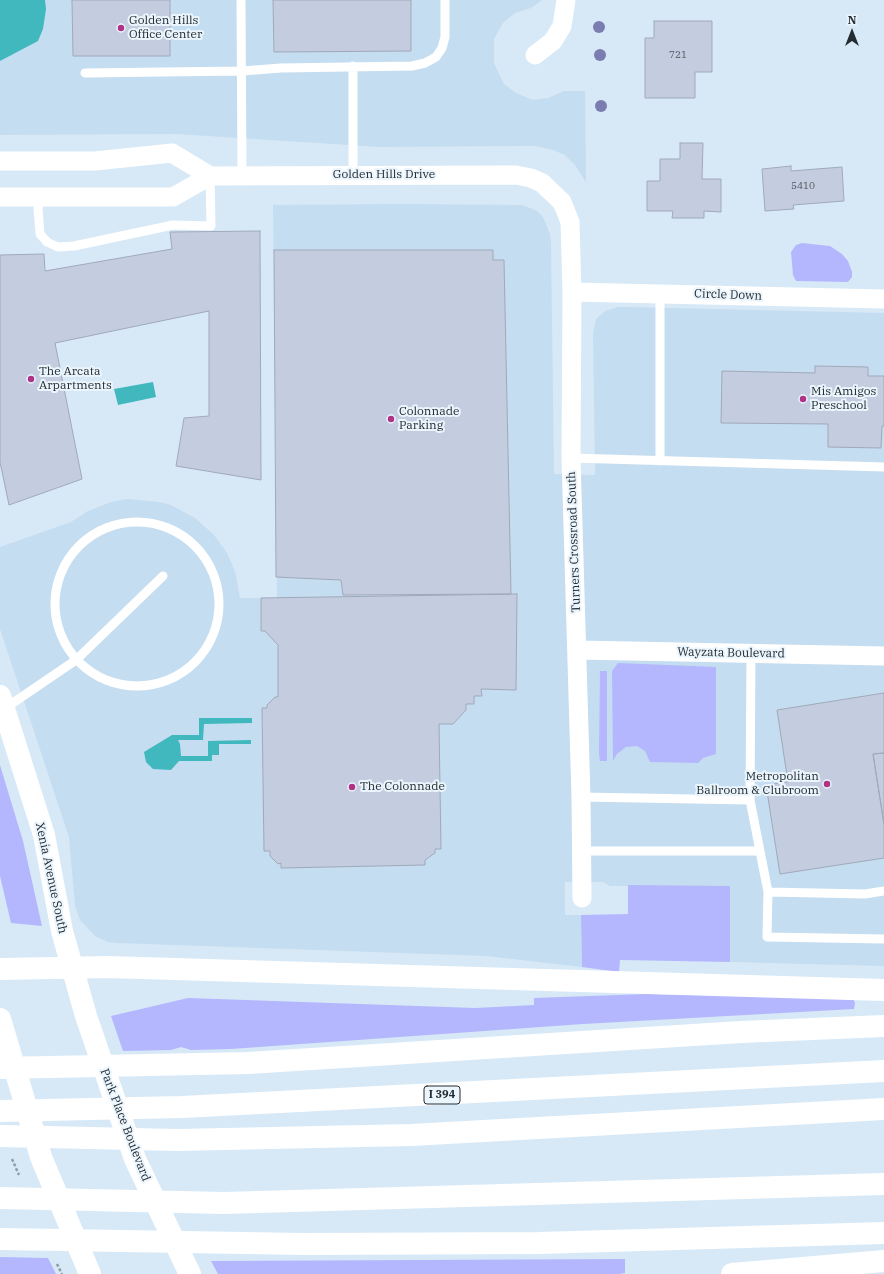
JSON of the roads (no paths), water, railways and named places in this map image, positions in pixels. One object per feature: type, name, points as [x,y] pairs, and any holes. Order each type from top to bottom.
[{"type":"main road","name":"Xenia Avenue South","points":[[2,702],[44,835],[62,931],[86,1016]]},
{"type":"main road","points":[[0,969],[123,967],[884,990]]},
{"type":"main road","name":"Park Place Boulevard","points":[[86,1016],[135,1159],[190,1274]]},
{"type":"main road","points":[[0,1019],[41,1158],[90,1274]]},
{"type":"main road","points":[[0,1068],[248,1063],[741,1032],[884,1026]]},
{"type":"main road","name":"I 394","points":[[0,1111],[213,1106],[884,1071]]},
{"type":"main road","points":[[0,1136],[178,1140],[411,1135],[884,1109]]},
{"type":"main road","points":[[851,1185],[884,1174]]},
{"type":"main road","points":[[0,1198],[224,1203],[884,1184]]},
{"type":"main road","points":[[0,1239],[305,1244],[539,1243],[884,1233]]},
{"type":"main road","points":[[732,1274],[884,1261]]},
{"type":"street","points":[[535,55],[553,41],[562,26],[566,0]]},
{"type":"street","points":[[0,161],[95,160],[172,153],[210,176]]},
{"type":"street","name":"Golden Hills Drive","points":[[0,197],[173,197],[210,176],[242,175],[516,175],[531,178],[553,192]]},
{"type":"street","name":"Turners Crossroad South","points":[[553,192],[562,202],[570,222],[572,292],[572,458],[578,650],[582,898]]},
{"type":"street","name":"Circle Down","points":[[572,292],[884,299]]},
{"type":"street","name":"Wayzata Boulevard","points":[[578,650],[884,656]]},
{"type":"lane","points":[[241,0],[242,175]]},
{"type":"lane","points":[[85,73],[242,71],[280,68],[412,66],[425,63],[436,57],[442,48],[445,37],[445,0]]},
{"type":"lane","points":[[353,66],[353,175]]},
{"type":"lane","points":[[40,197],[38,210],[40,234],[47,242],[58,247],[74,246],[173,225],[211,226],[210,176]]},
{"type":"lane","points":[[660,293],[660,461]]},
{"type":"lane","points":[[572,458],[884,467]]},
{"type":"lane","points":[[135,522],[156,524],[180,534],[198,549],[210,565],[217,585],[220,604],[215,631],[203,654],[188,669],[164,682],[140,687],[116,684],[94,675],[76,660],[61,636],[55,614],[55,595],[69,558],[83,542],[97,532],[116,525],[135,522]]},
{"type":"lane","points":[[2,702],[76,660],[163,576]]},
{"type":"lane","points":[[751,653],[750,800],[768,892],[767,936],[884,939]]},
{"type":"lane","points":[[581,797],[750,800]]},
{"type":"lane","points":[[582,851],[760,852]]},
{"type":"lane","points":[[768,892],[865,894],[884,891]]},
{"type":"place","name":"Golden Hills Office Center","points":[[121,28]]},
{"type":"place","name":"The Arcata Arpartments","points":[[31,379]]},
{"type":"place","name":"Mis Amigos Preschool","points":[[803,399]]},
{"type":"place","name":"Colonnade Parking","points":[[391,419]]},
{"type":"place","name":"Metropolitan Ballroom & Clubroom","points":[[827,784]]},
{"type":"place","name":"The Colonnade","points":[[352,787]]}]
